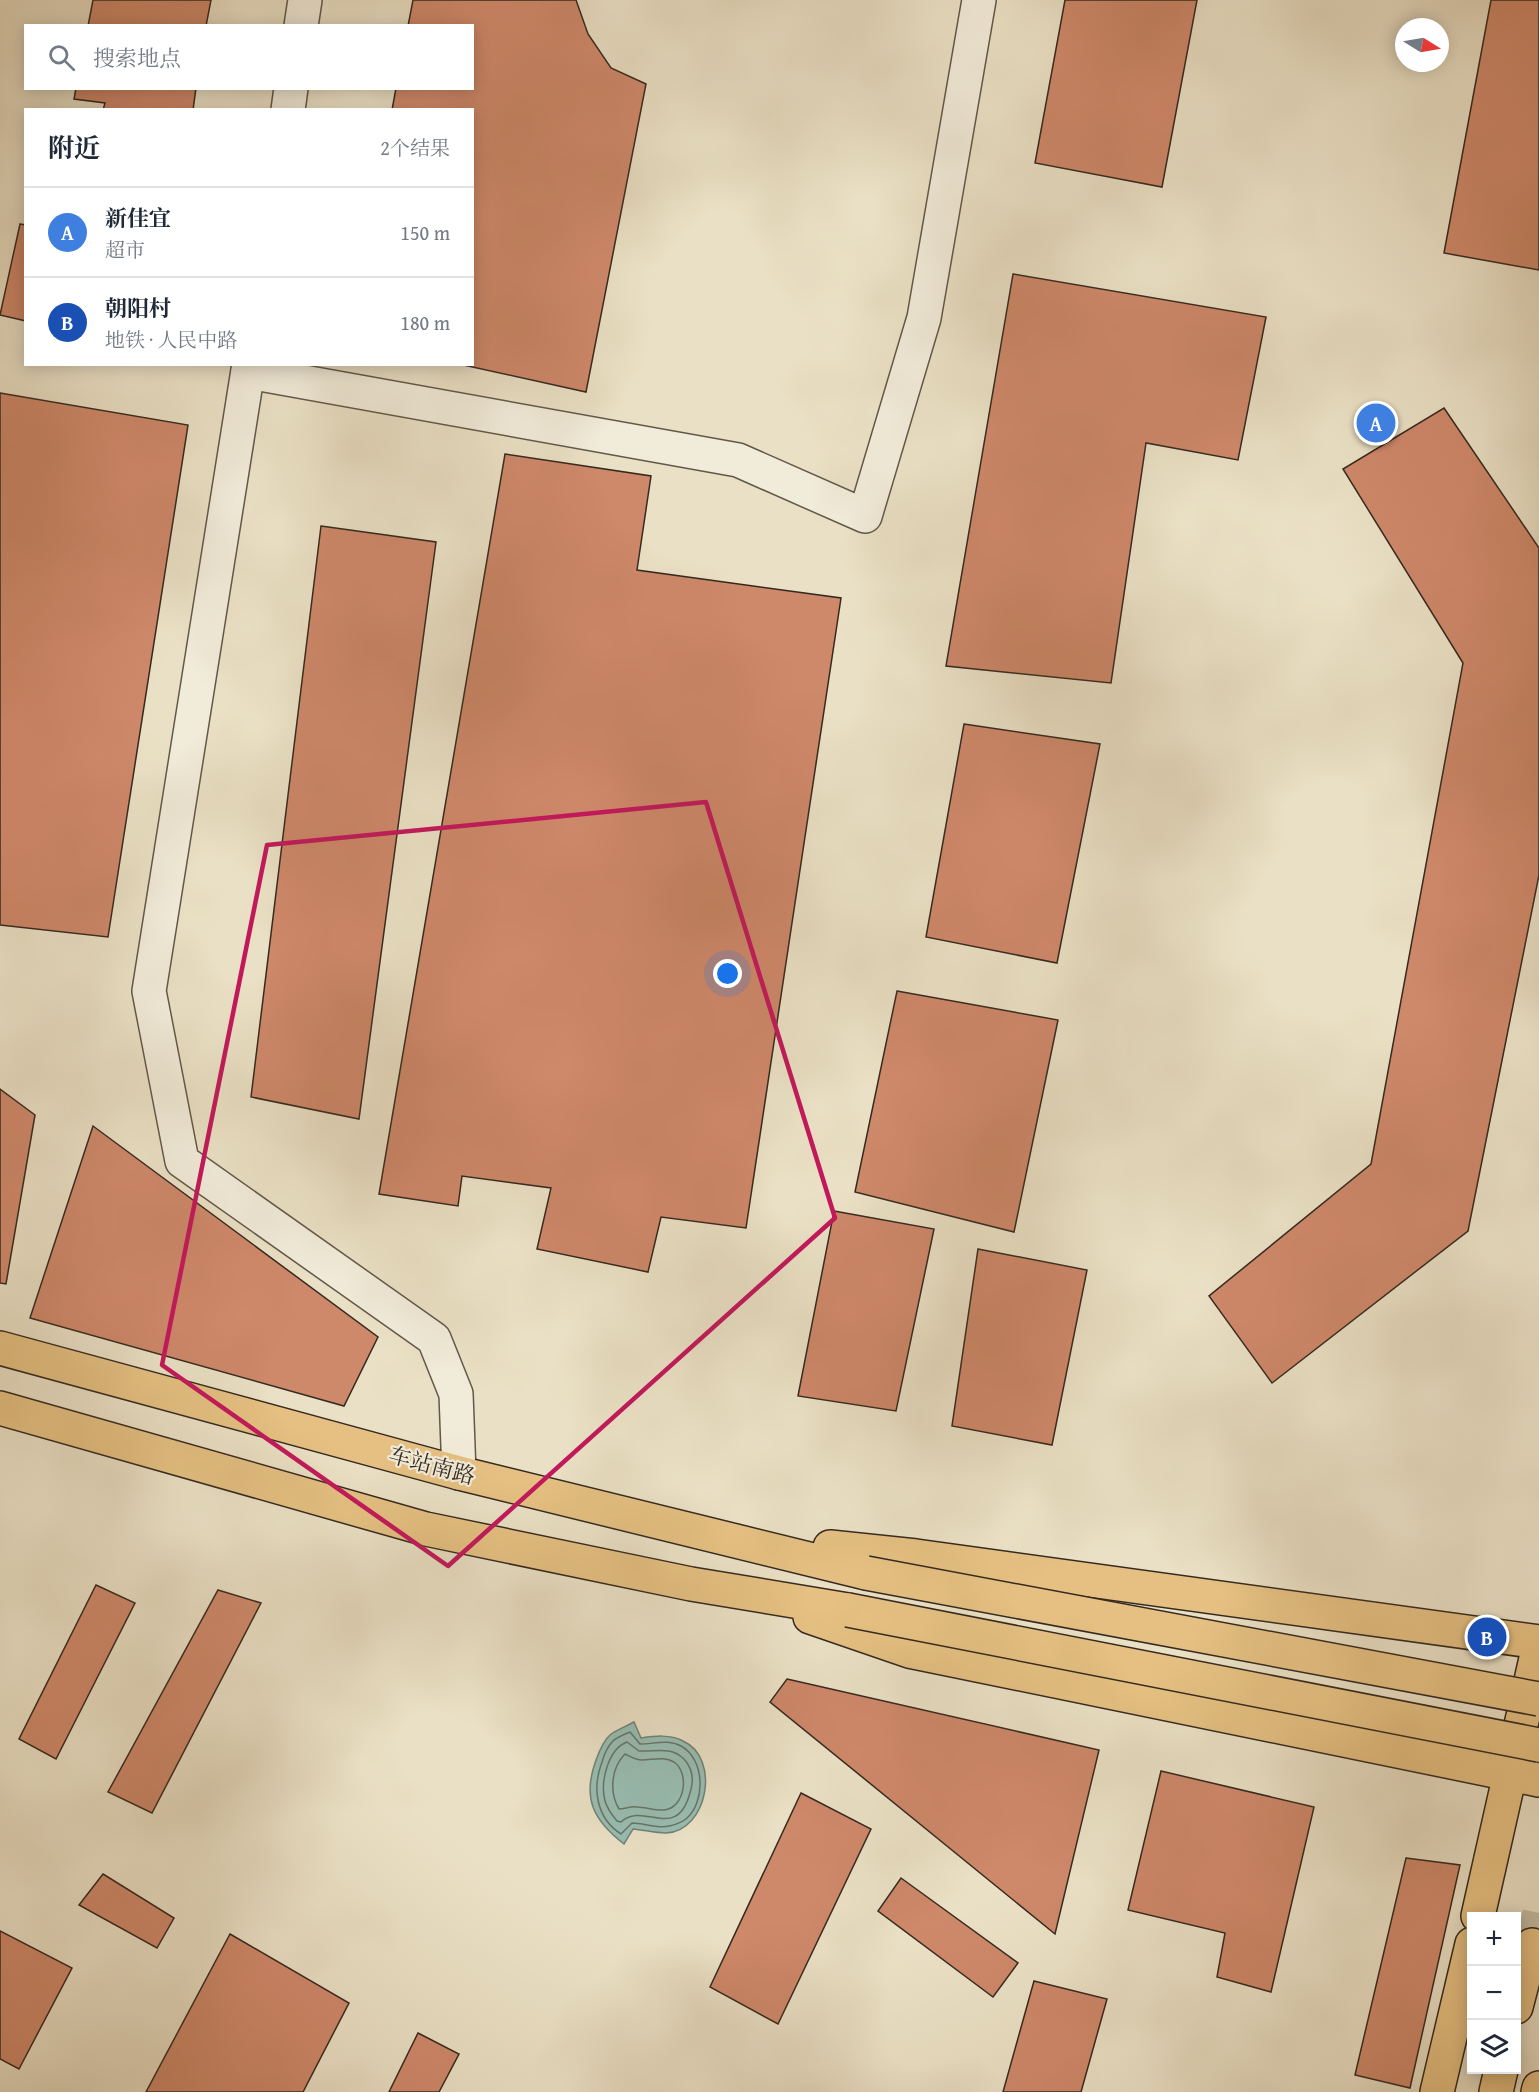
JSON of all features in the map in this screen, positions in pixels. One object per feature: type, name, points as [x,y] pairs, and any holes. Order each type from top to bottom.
[{"type":"main road","name":"车站南路","points":[[0,1348],[459,1473],[866,1573],[1539,1699]]},
{"type":"main road","points":[[0,1408],[426,1529],[735,1592],[848,1610],[1539,1744]]},
{"type":"main road","points":[[700,1534],[916,1556],[1539,1644],[1525,1777],[1480,1912]]},
{"type":"main road","points":[[735,1592],[909,1652],[1525,1777]]},
{"type":"main road","points":[[1521,1987],[1532,1944]]},
{"type":"main road","points":[[1437,2092],[1467,1965]]},
{"type":"main road","points":[[1496,2092],[1500,2074]]},
{"type":"street","points":[[301,24],[305,0]]},
{"type":"street","points":[[459,1473],[456,1394],[435,1339],[182,1161],[149,992],[248,368],[738,460],[865,516],[924,318],[979,0]]},
{"type":"street","points":[[288,108],[291,90]]},
{"type":"highlighted area","points":[[706,802],[835,1218],[448,1566],[162,1365],[267,845]]},
{"type":"water","points":[[634,1722],[641,1738],[673,1737],[695,1750],[702,1762],[705,1777],[704,1793],[700,1807],[692,1820],[680,1829],[658,1833],[633,1829],[624,1844],[598,1817],[593,1807],[590,1786],[596,1760],[605,1740],[612,1733]]},
{"type":"building","points":[[93,0],[211,0],[206,24],[88,24]]},
{"type":"building","points":[[413,0],[576,0],[588,34],[611,68],[646,84],[586,392],[468,366],[474,366],[474,108],[392,108],[396,90],[474,90],[474,24],[408,24]]},
{"type":"building","points":[[1065,0],[1197,0],[1162,187],[1035,163]]},
{"type":"building","points":[[1491,0],[1539,0],[1539,270],[1444,253]]},
{"type":"building","points":[[76,90],[196,90],[193,108],[104,108],[105,103],[74,99]]},
{"type":"building","points":[[20,224],[24,225],[24,321],[0,315]]},
{"type":"building","points":[[1013,274],[1266,317],[1238,460],[1146,443],[1111,683],[946,666]]},
{"type":"building","points":[[0,393],[188,425],[108,937],[0,925]]},
{"type":"building","points":[[1444,408],[1539,548],[1539,875],[1468,1231],[1272,1383],[1209,1296],[1371,1164],[1463,663],[1343,469]]},
{"type":"building","points":[[505,454],[651,476],[637,570],[841,598],[746,1228],[661,1217],[648,1272],[537,1249],[551,1188],[462,1176],[458,1206],[379,1194]]},
{"type":"building","points":[[321,526],[436,542],[359,1119],[251,1097]]},
{"type":"building","points":[[964,724],[1100,744],[1057,963],[926,937]]},
{"type":"building","points":[[897,991],[1058,1020],[1014,1232],[855,1192]]},
{"type":"building","points":[[0,1089],[35,1115],[6,1284],[0,1283]]},
{"type":"building","points":[[93,1126],[378,1337],[344,1406],[30,1318]]},
{"type":"building","points":[[834,1211],[934,1229],[896,1411],[798,1396]]},
{"type":"building","points":[[978,1249],[1087,1270],[1052,1445],[952,1426]]},
{"type":"building","points":[[96,1585],[135,1603],[56,1759],[19,1739]]},
{"type":"building","points":[[218,1590],[261,1603],[152,1813],[108,1792]]},
{"type":"building","points":[[787,1679],[1099,1750],[1055,1934],[770,1702]]},
{"type":"building","points":[[1161,1771],[1314,1807],[1271,1992],[1217,1977],[1225,1933],[1128,1910]]},
{"type":"building","points":[[801,1793],[871,1829],[778,2024],[710,1987]]},
{"type":"building","points":[[1406,1858],[1460,1865],[1410,2088],[1355,2075]]},
{"type":"building","points":[[103,1874],[174,1918],[157,1948],[79,1905]]},
{"type":"building","points":[[901,1878],[1018,1963],[993,1997],[878,1911]]},
{"type":"building","points":[[0,1931],[72,1968],[19,2069],[0,2059]]},
{"type":"building","points":[[230,1934],[349,2003],[303,2092],[146,2092]]},
{"type":"building","points":[[1034,1981],[1107,1999],[1081,2092],[1003,2092]]},
{"type":"building","points":[[418,2033],[459,2054],[439,2092],[389,2092]]},
{"type":"tunnel","points":[[1532,1945],[1539,1913]]},
{"type":"place","name":"新佳宜","points":[[1376,423]]},
{"type":"place","name":"朝阳村","points":[[1487,1637]]}]
